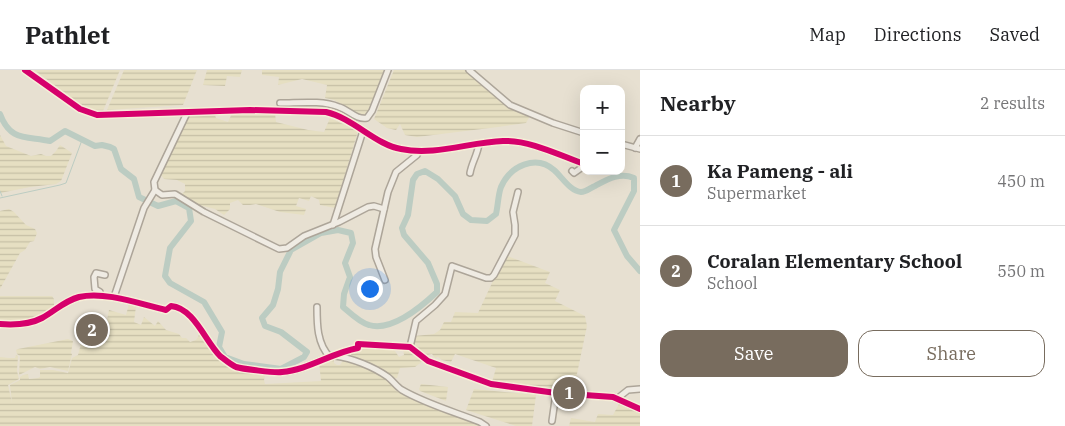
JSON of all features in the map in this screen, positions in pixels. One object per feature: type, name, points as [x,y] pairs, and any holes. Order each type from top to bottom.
[{"type":"street","points":[[25,70],[80,109],[91,114],[106,116],[250,110],[322,112],[332,114],[349,122],[396,148],[420,151],[506,141],[518,142],[580,163]]},
{"type":"street","points":[[280,103],[330,104],[341,107],[353,116],[364,119],[369,116],[388,70]]},
{"type":"street","points":[[469,70],[510,105],[580,132]]},
{"type":"street","points":[[114,297],[145,206],[155,190],[154,182],[187,112]]},
{"type":"street","points":[[349,122],[353,116]]},
{"type":"street","points":[[333,225],[363,131]]},
{"type":"street","points":[[637,148],[640,139]]},
{"type":"street","points":[[470,173],[477,156],[479,144]]},
{"type":"street","points":[[385,280],[375,253],[388,192],[397,170],[417,156],[420,151]]},
{"type":"street","points":[[571,172],[580,165]]},
{"type":"street","points":[[155,190],[162,195],[175,194],[195,208],[279,249],[287,248],[304,236],[333,225],[368,207],[374,206],[384,209]]},
{"type":"street","points":[[410,347],[416,321],[435,306],[445,294],[452,266],[486,278],[494,275],[515,235],[516,225],[513,212],[518,192]]},
{"type":"street","points":[[101,296],[100,292],[95,289],[94,277],[96,273],[105,275]]},
{"type":"street","points":[[0,324],[11,325],[32,322],[75,298],[114,297],[166,310],[171,306],[177,307],[188,313],[219,355],[236,367],[284,372],[300,370],[331,356],[358,348],[358,344],[410,347],[428,361],[498,386],[618,398],[640,409]]},
{"type":"street","points":[[317,307],[320,343],[323,350],[331,356],[346,357],[380,372],[390,378],[400,389],[486,426]]},
{"type":"street","points":[[618,398],[628,390],[640,389]]},
{"type":"street","points":[[552,421],[556,393]]},
{"type":"shaded area","points":[[34,70],[120,70],[103,111],[87,109]]},
{"type":"shaded area","points":[[124,70],[197,70],[183,105],[107,110]]},
{"type":"shaded area","points":[[207,70],[242,70],[240,77],[227,76],[225,86],[203,85]]},
{"type":"shaded area","points":[[262,70],[384,70],[367,115],[356,113],[334,100],[325,98],[327,85],[302,79],[278,85],[279,77],[262,75]]},
{"type":"shaded area","points":[[394,70],[466,70],[510,107],[530,116],[526,123],[417,137],[405,135],[400,124],[396,130],[387,128],[374,119]]},
{"type":"shaded area","points":[[233,111],[234,113],[275,113],[276,122],[324,132],[330,118],[358,131],[335,208],[320,205],[319,200],[311,196],[309,201],[299,198],[296,206],[306,209],[304,215],[280,212],[256,204],[243,205],[238,200],[230,203],[230,209],[224,215],[215,209],[191,203],[181,195],[185,191],[185,184],[177,180],[164,179],[161,175],[188,116],[215,115],[216,118],[228,122]]},
{"type":"shaded area","points":[[0,135],[6,146],[31,156],[41,154],[51,156],[60,145],[72,153],[61,181],[56,184],[0,193]]},
{"type":"shaded area","points":[[9,209],[26,225],[35,229],[37,233],[34,241],[30,242],[25,250],[20,253],[0,289],[0,211]]},
{"type":"shaded area","points":[[505,255],[550,272],[545,283],[560,290],[555,301],[585,316],[587,326],[573,393],[494,384],[492,382],[496,368],[455,354],[451,362],[442,360],[438,357],[435,358],[432,354],[426,355],[413,346],[415,336],[434,334],[440,330],[444,322],[451,322],[455,312],[478,313]]},
{"type":"shaded area","points":[[0,296],[52,296],[54,306],[34,319],[15,323],[0,322]]},
{"type":"shaded area","points":[[129,304],[136,306],[134,322],[141,325],[144,317],[155,326],[158,321],[166,330],[179,334],[190,342],[196,340],[199,335],[218,358],[236,368],[266,372],[265,384],[321,381],[319,362],[332,357],[334,363],[340,365],[344,359],[384,376],[396,391],[404,392],[480,424],[479,426],[0,426],[0,357],[15,358],[16,355],[18,356],[17,371],[19,379],[8,385],[12,403],[10,385],[20,380],[20,377],[23,375],[28,374],[29,379],[38,378],[40,377],[40,370],[53,370],[68,373],[67,377],[72,358],[78,355],[82,340],[102,344],[109,310],[126,315]]},
{"type":"shaded area","points":[[68,339],[73,341],[68,371],[50,367],[40,369],[35,367],[19,375],[20,356],[16,350]]},
{"type":"shaded area","points":[[359,346],[393,348],[399,357],[404,355],[403,349],[410,349],[423,361],[415,367],[400,368],[397,378],[392,378],[351,355],[351,351]]},
{"type":"shaded area","points":[[421,384],[448,387],[446,401],[420,391]]},
{"type":"shaded area","points":[[474,389],[536,395],[532,426],[516,426],[466,410]]},
{"type":"shaded area","points":[[620,402],[640,413],[640,426],[569,426],[571,418],[595,422],[598,414],[613,415]]},
{"type":"waterway","points":[[0,114],[9,129],[19,136],[50,141],[65,131],[95,146],[110,147],[114,149],[121,169],[134,179],[139,197],[158,206],[176,201],[189,208],[191,221],[170,248],[165,276],[170,283],[204,302],[222,332],[219,347],[225,357],[244,364],[281,369],[304,357],[307,352],[281,332],[265,326],[262,318],[273,305],[278,289],[280,272],[291,250],[321,233],[338,230],[351,233],[353,243],[345,263],[350,277],[344,294],[343,307],[362,322],[378,326],[396,322],[415,311],[437,292],[437,284],[428,263],[404,235],[402,228],[408,215],[413,180],[417,174],[425,171],[438,179],[455,196],[463,214],[471,220],[487,221],[496,214],[500,190],[505,180],[517,168],[524,165],[532,163],[547,165],[570,186],[581,192],[614,177],[629,176],[634,178],[634,191],[614,230],[627,256],[640,271]]},
{"type":"waterway","points":[[0,198],[66,183],[82,140]]},
{"type":"waterway","points":[[0,191],[2,196]]},
{"type":"cycle path","points":[[25,70],[80,109],[97,115],[250,110],[326,112],[346,120],[392,147],[401,149],[427,151],[491,142],[513,141],[544,149],[580,162]]},
{"type":"cycle path","points":[[0,324],[32,322],[79,297],[111,297],[166,310],[171,306],[179,308],[193,319],[220,356],[232,365],[240,368],[272,372],[292,371],[358,348],[358,344],[410,347],[428,361],[491,384],[556,393],[613,397],[640,409]]},
{"type":"place","name":"Coralan Elementary School","points":[[92,330]]},
{"type":"place","name":"Ka Pameng - ali","points":[[569,393]]}]
